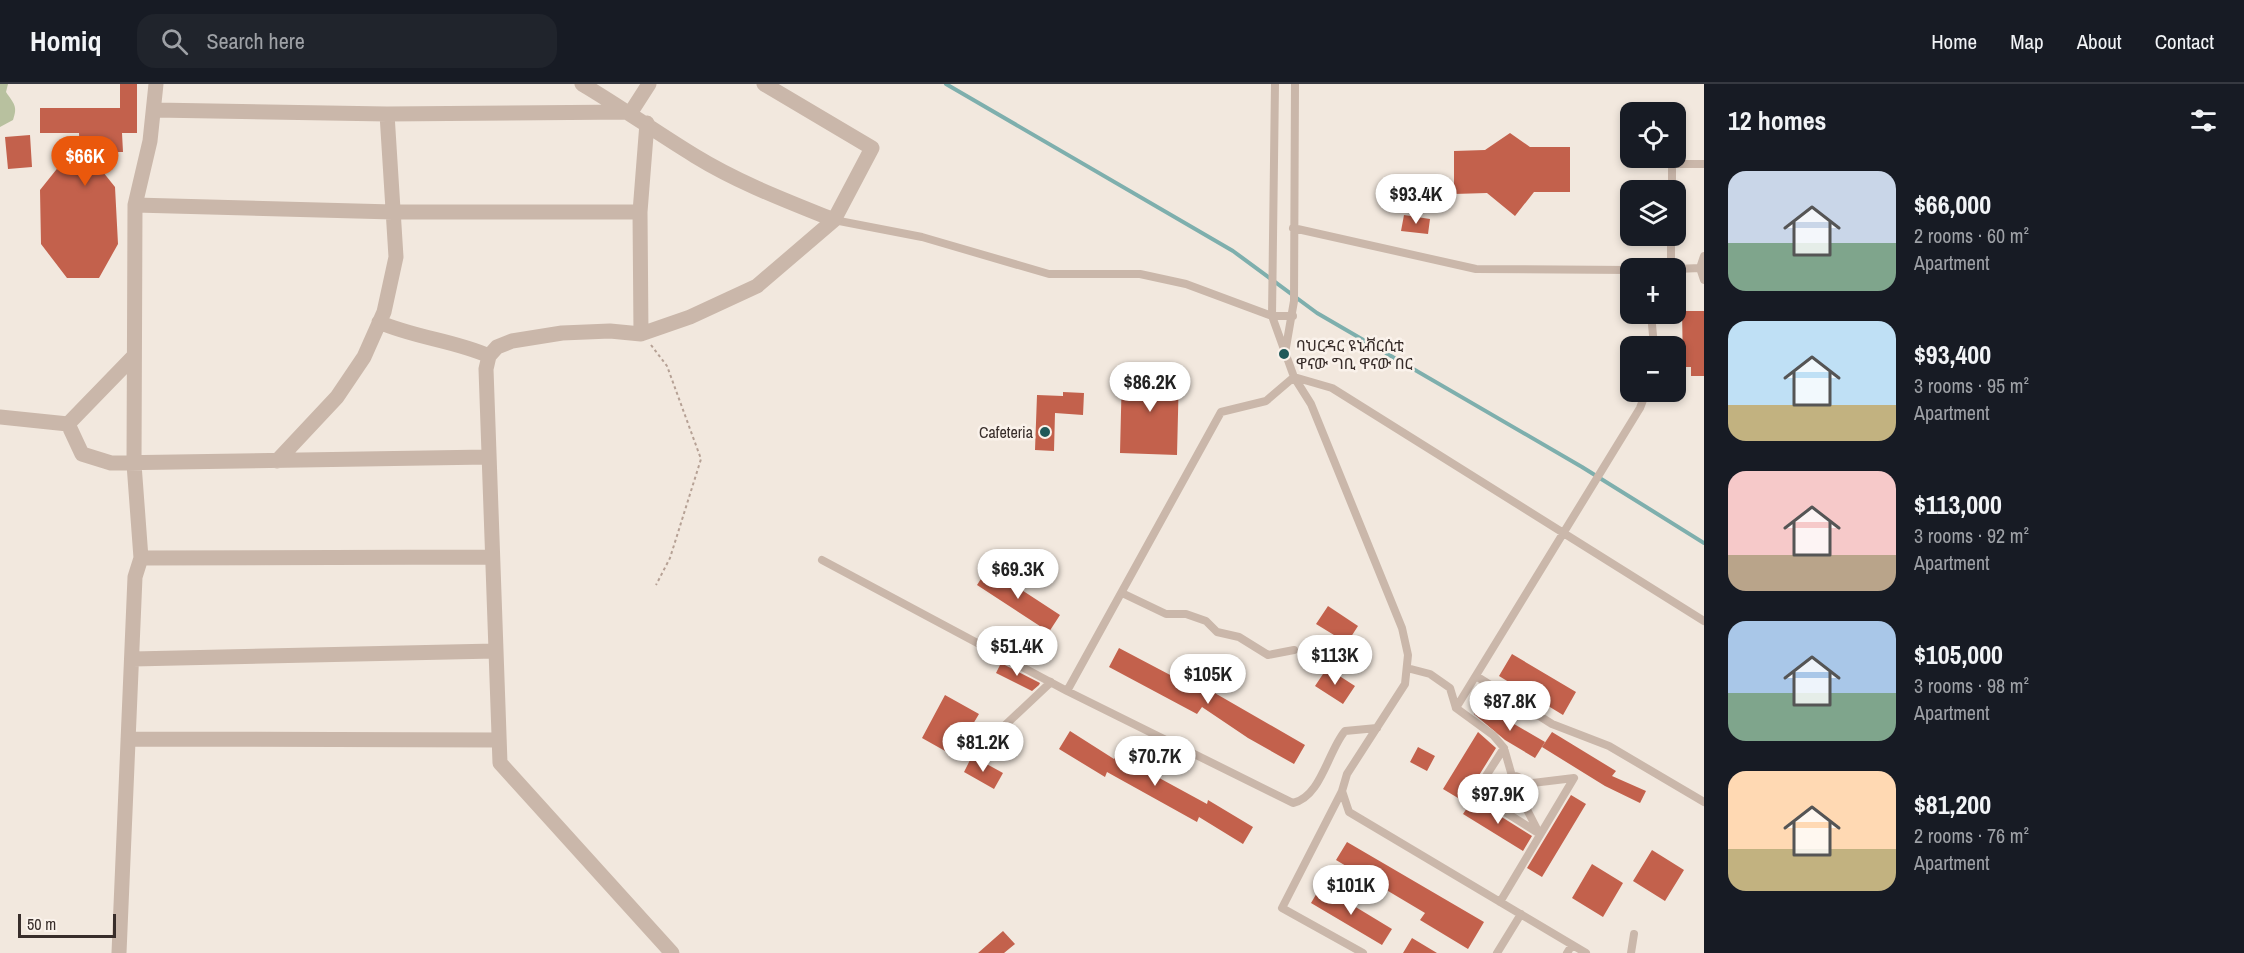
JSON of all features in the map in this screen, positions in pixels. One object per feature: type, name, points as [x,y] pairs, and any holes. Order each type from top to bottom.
[{"type":"street","points":[[118,953],[135,577],[141,558],[134,464],[135,205],[155,110],[156,84]]},
{"type":"street","points":[[582,84],[631,112],[696,157],[750,185],[834,220]]},
{"type":"street","points":[[631,112],[649,84]]},
{"type":"street","points":[[672,953],[500,763],[486,369],[489,356],[497,347],[512,341],[562,333],[610,331],[641,334],[690,317],[757,286],[834,220],[872,148],[764,84]]},
{"type":"street","points":[[155,110],[387,114],[631,112]]},
{"type":"street","points":[[277,460],[337,397],[364,357],[379,322],[396,257],[387,114]]},
{"type":"street","points":[[641,334],[639,212],[647,123]]},
{"type":"street","points":[[135,205],[393,212],[639,212]]},
{"type":"street","points":[[379,322],[401,332],[471,348],[489,356]]},
{"type":"street","points":[[68,424],[133,357]]},
{"type":"street","points":[[0,417],[68,424]]},
{"type":"street","points":[[68,424],[82,454],[111,463],[488,457]]},
{"type":"street","points":[[141,558],[491,557]]},
{"type":"street","points":[[133,659],[495,651]]},
{"type":"street","points":[[128,739],[499,740]]},
{"type":"lane","points":[[1275,84],[1272,316],[1284,354],[1311,404],[1402,628],[1408,655],[1405,684],[1347,774],[1342,791],[1282,908],[1363,953]]},
{"type":"lane","points":[[1284,354],[1293,316],[1294,84]]},
{"type":"lane","points":[[1672,180],[1672,164],[1704,164]]},
{"type":"lane","points":[[834,220],[922,237],[1049,274],[1152,276],[1186,284],[1272,316],[1293,316]]},
{"type":"lane","points":[[1293,228],[1476,269],[1620,270]]},
{"type":"lane","points":[[1704,256],[1700,268],[1704,280]]},
{"type":"lane","points":[[1686,269],[1700,268]]},
{"type":"lane","points":[[1294,376],[1332,388],[1704,621]]},
{"type":"lane","points":[[1066,691],[1221,412],[1266,401],[1294,376]]},
{"type":"lane","points":[[1455,708],[1565,534],[1642,402]]},
{"type":"lane","points":[[822,560],[1066,691],[1293,803],[1302,801],[1315,787],[1337,741],[1346,731],[1377,728]]},
{"type":"lane","points":[[1122,593],[1166,614],[1186,614],[1206,621],[1217,632],[1239,637],[1268,655],[1294,650]]},
{"type":"lane","points":[[1407,668],[1430,674],[1450,688],[1455,708],[1492,735],[1504,748],[1512,776]]},
{"type":"lane","points":[[1476,676],[1551,724],[1609,746],[1704,802]]},
{"type":"lane","points":[[990,748],[1000,730],[1052,682]]},
{"type":"lane","points":[[1504,748],[1475,793],[1540,834]]},
{"type":"lane","points":[[1512,776],[1521,778],[1524,784]]},
{"type":"lane","points":[[1509,794],[1505,789],[1505,783],[1512,776]]},
{"type":"lane","points":[[1500,902],[1574,778],[1524,784]]},
{"type":"lane","points":[[1519,794],[1524,784]]},
{"type":"lane","points":[[1342,791],[1349,812],[1586,953]]},
{"type":"lane","points":[[1500,809],[1509,794]]},
{"type":"lane","points":[[1509,794],[1519,794]]},
{"type":"lane","points":[[1519,794],[1540,834]]},
{"type":"lane","points":[[1497,953],[1521,914]]},
{"type":"lane","points":[[1631,953],[1634,934]]},
{"type":"lane","points":[[1567,953],[1572,945]]},
{"type":"path","points":[[641,334],[659,352],[667,366],[701,459],[670,558],[656,585]]},
{"type":"green space","points":[[0,84],[8,84],[6,92],[15,111],[13,120],[0,127]]},
{"type":"building","points":[[120,84],[137,84],[137,133],[122,133],[123,152],[87,152],[115,187],[118,244],[99,278],[67,278],[41,244],[40,190],[64,160],[80,159],[79,133],[40,133],[40,108],[120,108]]},
{"type":"building","points":[[1510,133],[1530,147],[1570,147],[1570,192],[1534,192],[1515,216],[1487,193],[1454,194],[1454,151],[1485,150]]},
{"type":"building","points":[[30,135],[32,167],[8,169],[5,137]]},
{"type":"building","points":[[1404,215],[1430,219],[1428,234],[1401,231]]},
{"type":"building","points":[[1686,311],[1704,311],[1704,376],[1691,376],[1691,367],[1686,367],[1686,336],[1682,336],[1682,324],[1686,324]]},
{"type":"building","points":[[1122,371],[1179,373],[1177,455],[1120,453]]},
{"type":"building","name":"Cafeteria","points":[[1063,392],[1084,393],[1083,415],[1055,413],[1054,451],[1035,450],[1037,395],[1063,396]]},
{"type":"building","points":[[988,568],[1060,615],[1049,632],[977,585]]},
{"type":"building","points":[[1328,606],[1358,626],[1347,643],[1316,624]]},
{"type":"building","points":[[1119,648],[1210,696],[1213,692],[1305,745],[1294,764],[1248,738],[1202,707],[1197,714],[1109,667]]},
{"type":"building","points":[[1512,654],[1576,692],[1563,715],[1499,676]]},
{"type":"building","points":[[1001,663],[1040,683],[1039,685],[1032,691],[996,673]]},
{"type":"building","points":[[1327,668],[1355,686],[1343,704],[1315,686]]},
{"type":"building","points":[[945,695],[979,714],[954,756],[922,738]]},
{"type":"building","points":[[1480,704],[1545,742],[1535,758],[1505,740],[1474,714]]},
{"type":"building","points":[[1070,731],[1114,759],[1117,755],[1207,804],[1208,800],[1253,827],[1243,844],[1199,817],[1197,822],[1107,772],[1105,777],[1059,749]]},
{"type":"building","points":[[1478,732],[1496,748],[1463,801],[1443,789]]},
{"type":"building","points":[[1552,732],[1616,771],[1612,776],[1646,791],[1640,803],[1605,786],[1542,747]]},
{"type":"building","points":[[1418,747],[1435,756],[1427,771],[1410,762]]},
{"type":"building","points":[[972,756],[1003,773],[994,789],[964,772]]},
{"type":"building","points":[[1571,795],[1586,804],[1542,877],[1527,868]]},
{"type":"building","points":[[1473,799],[1532,836],[1523,851],[1463,814]]},
{"type":"building","points":[[1347,842],[1484,922],[1468,949],[1420,920],[1425,913],[1336,860]]},
{"type":"building","points":[[1652,850],[1684,870],[1665,901],[1633,881]]},
{"type":"building","points":[[1592,864],[1623,883],[1603,917],[1572,898]]},
{"type":"building","points":[[1321,886],[1392,929],[1382,945],[1311,903]]},
{"type":"building","points":[[1003,931],[1015,944],[1004,953],[978,953]]},
{"type":"building","points":[[1412,938],[1437,953],[1403,953]]},
{"type":"waterway","points":[[946,84],[1233,251],[1317,313],[1582,467],[1704,543]]},
{"type":"place","name":"ባህርዳር ዩኒቭርሲቲ ዋናው ግቢ ዋናው በር","points":[[1284,354]]},
{"type":"place","name":"Cafeteria","points":[[1045,432]]}]
